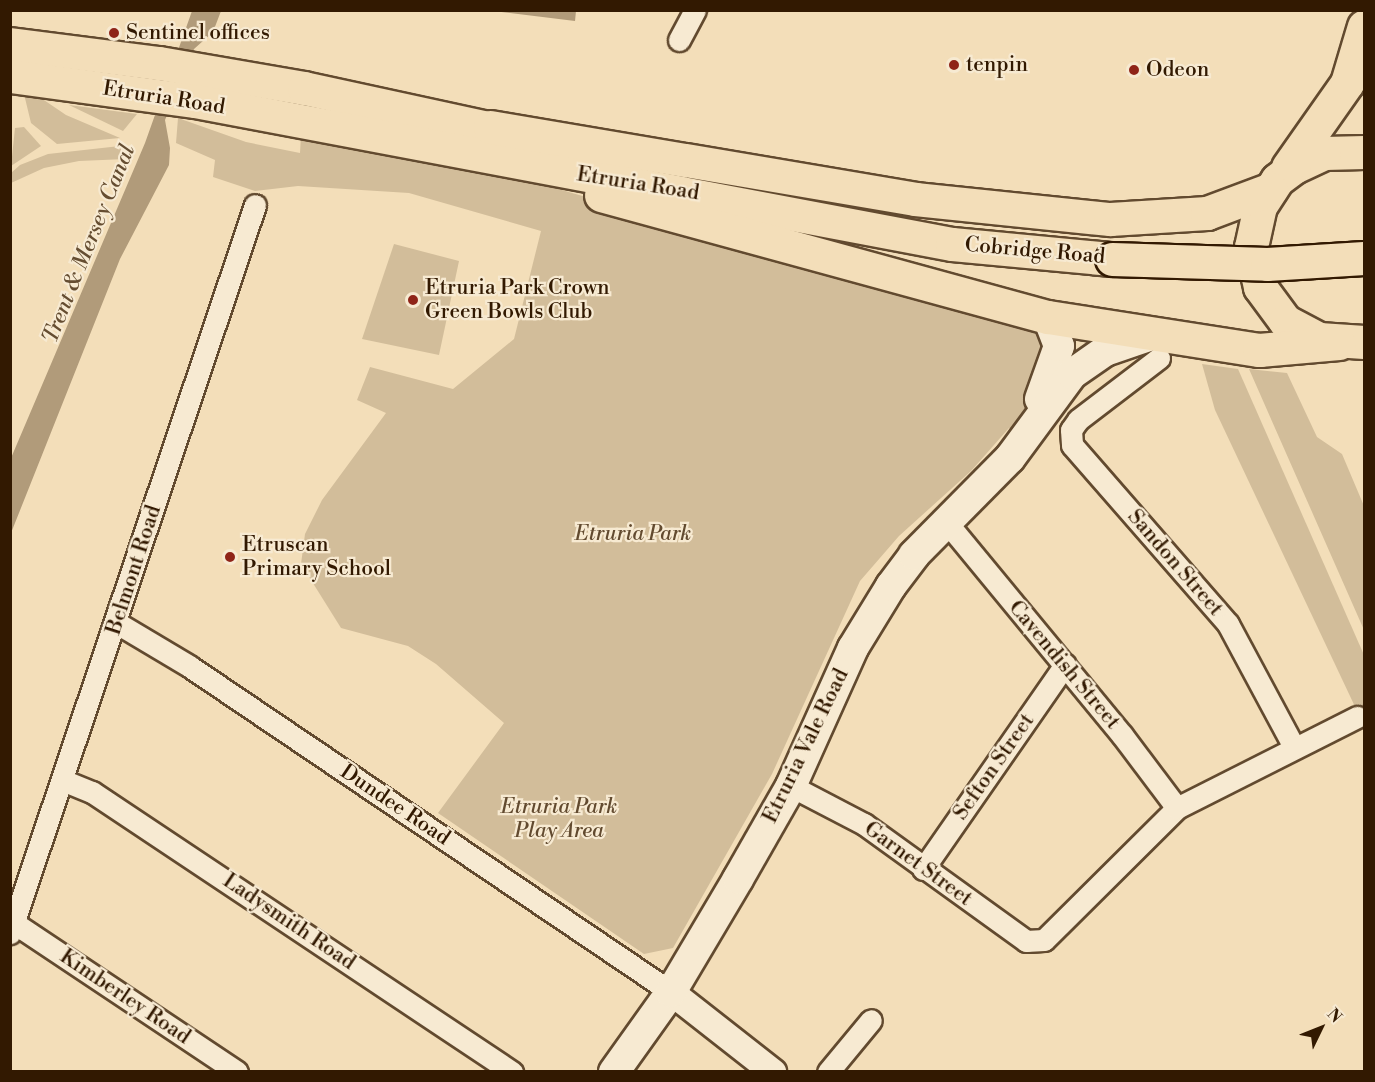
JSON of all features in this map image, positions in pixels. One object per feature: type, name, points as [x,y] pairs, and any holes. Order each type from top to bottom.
[{"type":"main road","points":[[1354,346],[1319,339],[1293,327],[1277,313],[1260,287],[1253,268],[1251,236],[1260,206],[1347,83],[1365,26]]},
{"type":"main road","name":"Etruria Road","points":[[16,44],[159,63],[197,86],[477,156],[709,196]]},
{"type":"main road","name":"Etruria Road","points":[[17,76],[143,94],[197,86],[490,127],[709,196]]},
{"type":"main road","points":[[490,127],[915,199],[1110,219],[1206,213],[1274,185],[1318,155],[1365,152]]},
{"type":"main road","points":[[477,156],[671,217],[1156,346]]},
{"type":"main road","name":"Cobridge Road","points":[[709,196],[952,244],[1112,259],[1267,264],[1365,258]]},
{"type":"main road","points":[[1022,441],[1057,356],[1058,337],[1048,317]]},
{"type":"main road","points":[[1022,441],[1071,374],[1105,351],[1156,346],[1259,350],[1354,346]]},
{"type":"main road","name":"Etruria Vale Road","points":[[614,1071],[671,992],[790,786],[853,648],[914,555],[983,489],[1022,441]]},
{"type":"street","points":[[679,40],[695,10]]},
{"type":"street","name":"Belmont Road","points":[[12,928],[117,623],[255,205]]},
{"type":"street","name":"Sandon Street","points":[[1156,346],[1100,389],[1074,425],[1070,438],[1072,445],[1228,624],[1294,747]]},
{"type":"street","name":"Cavendish Street","points":[[948,524],[1065,665],[1177,808]]},
{"type":"street","name":"Dundee Road","points":[[117,623],[189,666],[671,992]]},
{"type":"street","name":"Sefton Street","points":[[923,868],[1065,665]]},
{"type":"street","points":[[1177,808],[1357,717]]},
{"type":"street","name":"Ladysmith Road","points":[[62,780],[92,792],[512,1071]]},
{"type":"street","name":"Garnet Street","points":[[790,786],[864,824],[1026,941],[1044,940],[1177,808]]},
{"type":"street","name":"Kimberley Road","points":[[12,928],[237,1071]]},
{"type":"street","points":[[671,992],[773,1071]]},
{"type":"street","points":[[828,1071],[871,1020]]},
{"type":"green space","points":[[24,94],[38,96],[66,115],[120,138],[57,144],[31,123]]},
{"type":"green space","points":[[69,105],[137,114],[123,131]]},
{"type":"green space","name":"Etruria Park","points":[[178,118],[246,142],[300,153],[301,135],[520,178],[1030,325],[1043,332],[1050,342],[1022,441],[1009,428],[971,471],[899,536],[860,581],[772,774],[673,948],[644,954],[438,813],[504,723],[436,664],[408,646],[341,628],[301,564],[305,534],[322,500],[386,413],[357,400],[370,367],[453,389],[514,339],[541,231],[409,193],[298,186],[255,191],[213,177],[215,160],[176,143]]},
{"type":"green space","points":[[24,127],[41,146],[11,166],[15,128]]},
{"type":"green space","points":[[120,146],[128,148],[126,159],[79,161],[44,168],[11,183],[11,173],[20,165],[48,154]]},
{"type":"green space","name":"Etruria Park Crown Green Bowls Club","points":[[394,244],[459,261],[439,355],[362,339]]},
{"type":"green space","points":[[1202,364],[1238,369],[1364,655],[1364,710],[1358,713],[1215,410]]},
{"type":"green space","points":[[1249,369],[1287,373],[1317,437],[1342,454],[1364,506],[1364,630]]},
{"type":"shaded area","points":[[576,10],[575,21],[493,11]]},
{"type":"shaded area","points":[[192,11],[221,11],[213,32],[194,49],[165,120],[170,148],[169,165],[120,259],[11,533],[11,458],[145,143]]},
{"type":"place","name":"Sentinel offices","points":[[114,33]]},
{"type":"place","name":"tenpin","points":[[954,65]]},
{"type":"place","name":"Odeon","points":[[1134,70]]},
{"type":"place","name":"Etruria Park Crown Green Bowls Club","points":[[413,300]]},
{"type":"place","name":"Etruscan Primary School","points":[[230,557]]},
{"type":"water label","name":"Trent & Mersey Canal","points":[[89,244]]},
{"type":"park label","name":"Etruria Park Play Area","points":[[559,819]]}]
